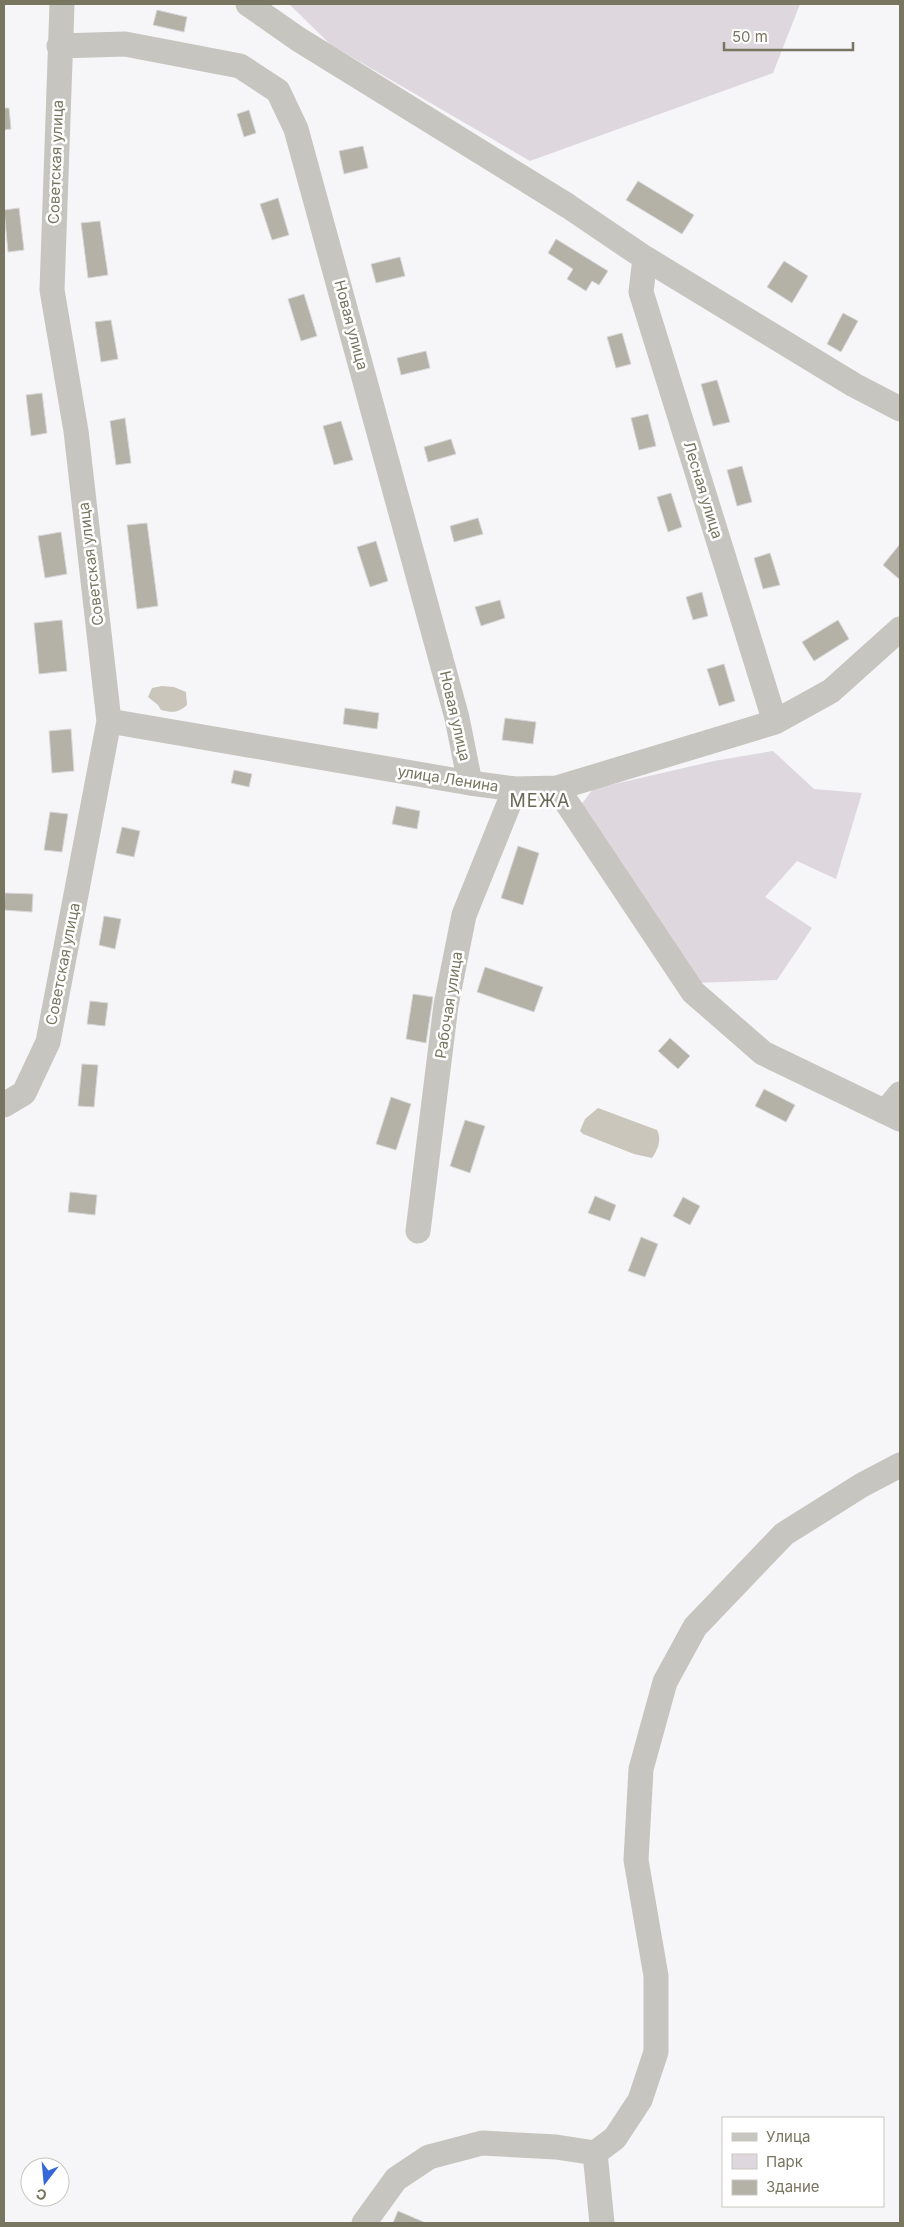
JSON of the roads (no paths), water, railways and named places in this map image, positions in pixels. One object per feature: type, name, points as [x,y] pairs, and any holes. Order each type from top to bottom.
[{"type":"street","name":"Советская улица","points":[[4,1105],[24,1093],[48,1042],[109,721],[76,432],[52,290],[59,46],[62,4]]},
{"type":"street","points":[[248,4],[298,39],[568,206],[645,258],[854,384],[900,409]]},
{"type":"street","name":"Новая улица","points":[[59,46],[125,44],[240,66],[278,91],[296,129],[326,233],[457,718],[470,783]]},
{"type":"street","name":"Лесная улица","points":[[645,258],[641,292],[776,722]]},
{"type":"street","name":"улица Ленина","points":[[109,721],[470,783],[515,789],[557,788],[776,722],[831,692],[900,629]]},
{"type":"street","points":[[557,788],[693,992],[763,1053],[895,1108]]},
{"type":"street","name":"Рабочая улица","points":[[418,1231],[446,1005],[464,915],[515,789]]},
{"type":"street","points":[[364,2223],[396,2179],[429,2157],[482,2144],[556,2147],[595,2153],[615,2138],[640,2100],[656,2052],[656,1976],[636,1860],[641,1769],[665,1682],[695,1627],[784,1534],[862,1485],[900,1465]]},
{"type":"street","points":[[595,2153],[602,2223]]},
{"type":"district","name":"МЕЖА","points":[[540,801]]}]
